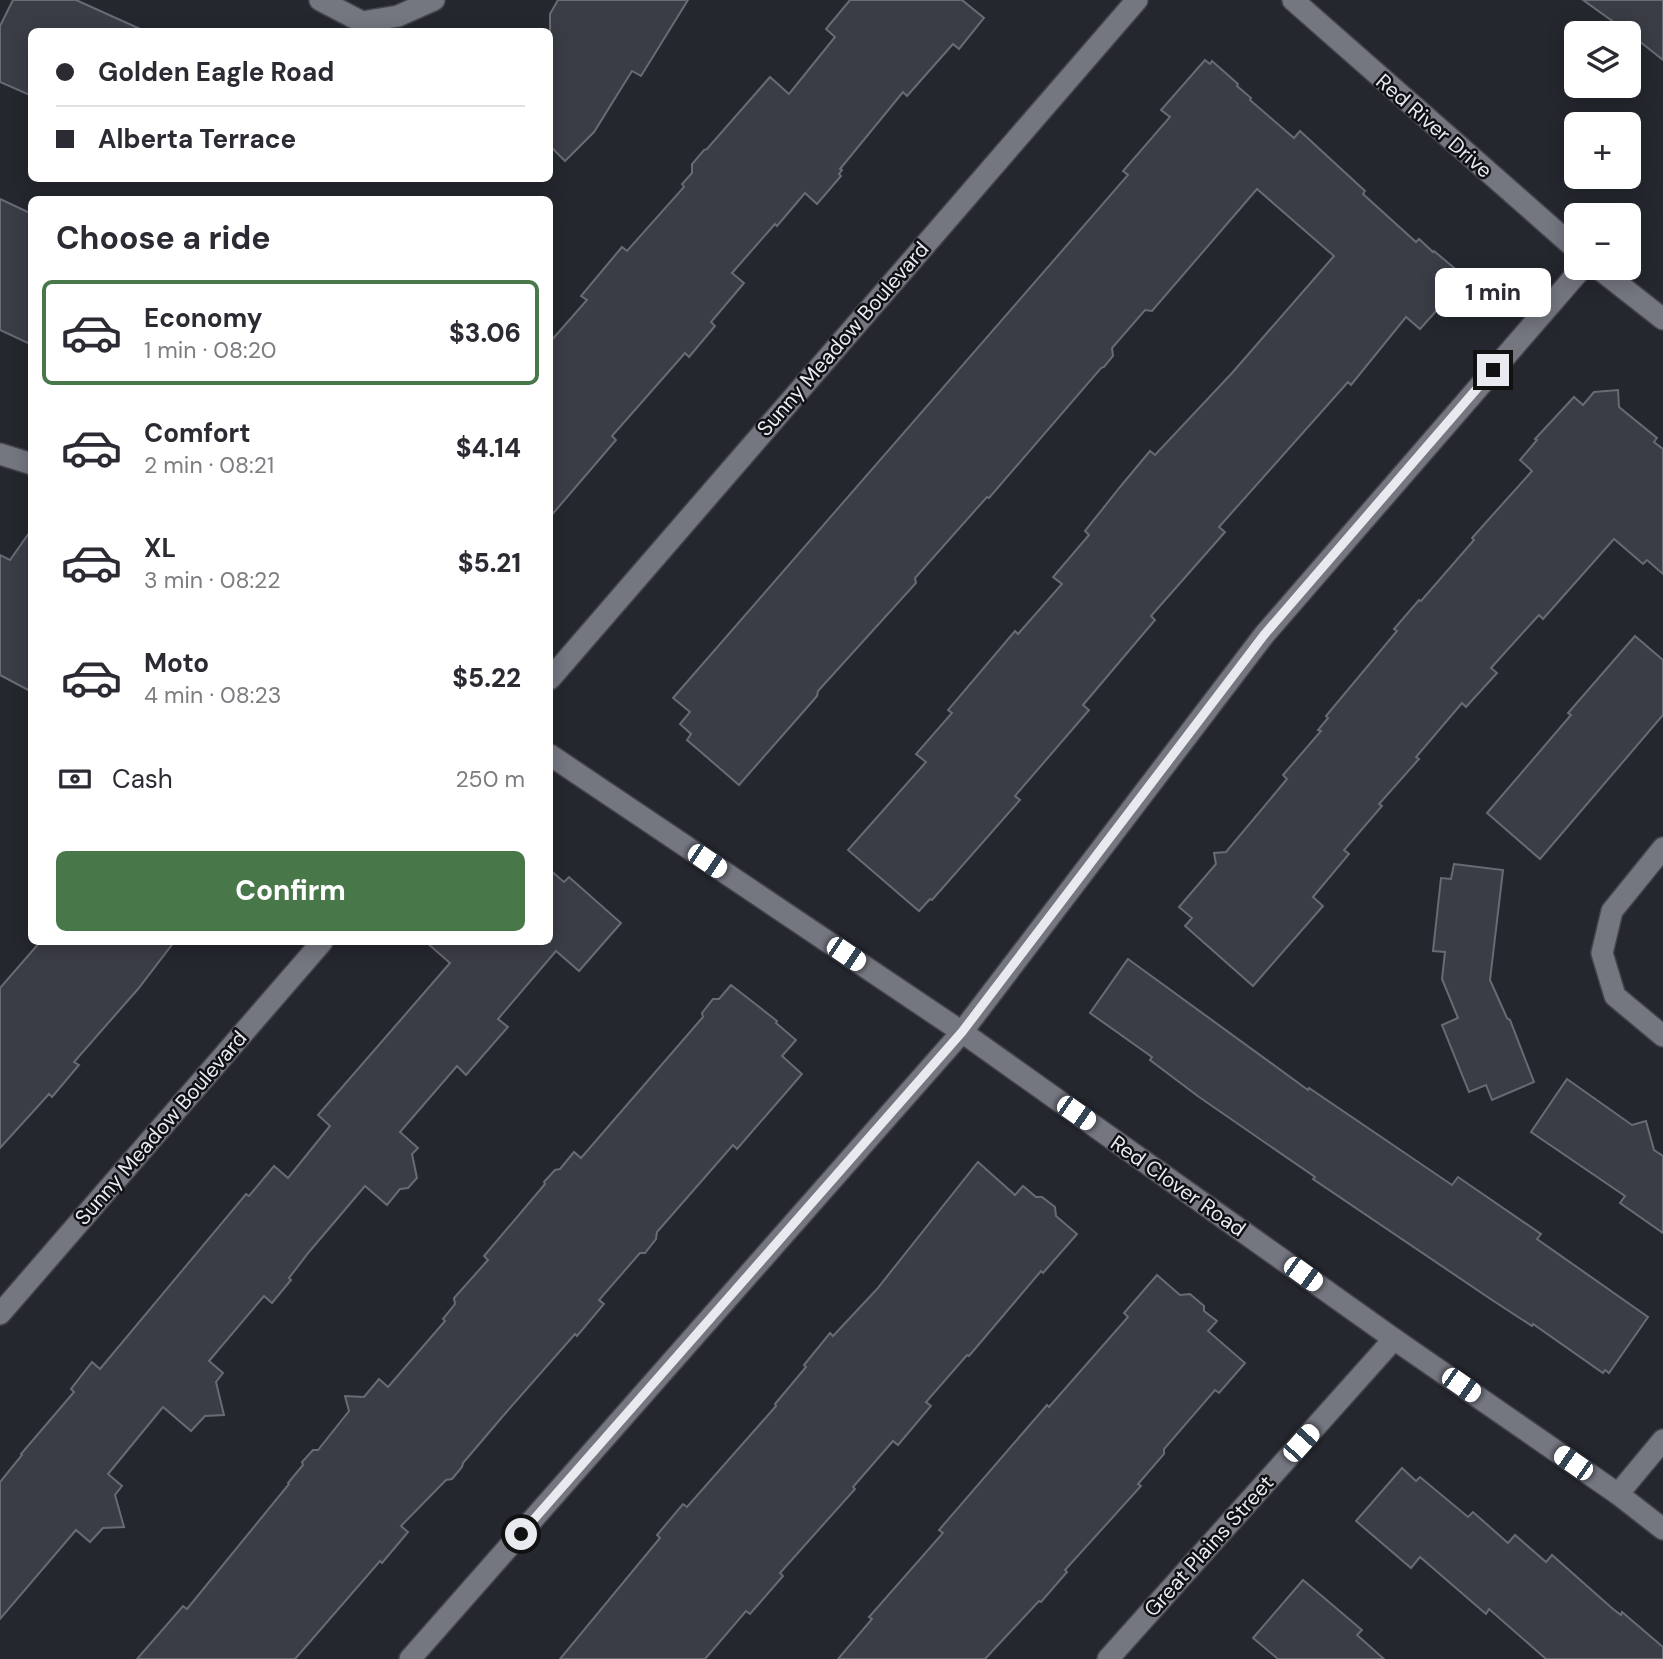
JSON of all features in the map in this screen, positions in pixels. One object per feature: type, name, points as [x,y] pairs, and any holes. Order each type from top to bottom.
[{"type":"street","points":[[320,0],[362,22],[398,16],[434,0]]},
{"type":"street","name":"Sunny Meadow Boulevard","points":[[553,676],[1137,0]]},
{"type":"street","name":"Red River Drive","points":[[1293,0],[1564,239]]},
{"type":"street","points":[[410,1659],[962,1032],[1264,635],[1572,280]]},
{"type":"street","points":[[1613,280],[1663,319]]},
{"type":"street","points":[[0,454],[28,463]]},
{"type":"street","name":"Red Clover Road","points":[[553,757],[962,1032],[1394,1339],[1618,1494],[1663,1529]]},
{"type":"street","points":[[1663,848],[1612,911],[1602,953],[1615,996],[1663,1036]]},
{"type":"street","name":"Sunny Meadow Boulevard","points":[[0,1314],[319,945]]},
{"type":"street","name":"Great Plains Street","points":[[1115,1657],[1394,1339]]},
{"type":"street","points":[[1618,1494],[1663,1440]]},
{"type":"building","points":[[13,0],[76,0],[138,28],[28,28],[28,94],[0,82],[0,26]]},
{"type":"building","points":[[558,0],[688,0],[641,76],[632,71],[594,132],[565,161],[553,149],[553,28],[550,28],[550,14]]},
{"type":"building","points":[[850,0],[962,0],[984,18],[959,49],[953,44],[907,96],[903,92],[840,169],[841,176],[817,204],[805,193],[732,273],[744,283],[711,322],[715,326],[689,357],[685,353],[612,436],[616,440],[553,514],[553,339],[587,300],[581,296],[622,247],[627,251],[684,187],[682,184],[692,173],[692,164],[770,77],[789,94],[835,37],[826,29]]},
{"type":"building","points":[[1583,0],[1663,0],[1663,60],[1641,43],[1641,21],[1612,21]]},
{"type":"building","points":[[1205,60],[1210,64],[1212,61],[1238,84],[1250,100],[1294,138],[1300,131],[1416,242],[1419,239],[1459,272],[1456,275],[1463,281],[1420,329],[1406,317],[1351,385],[1348,382],[1219,527],[1225,532],[1151,616],[1155,620],[1083,705],[1089,710],[1015,796],[1020,800],[932,900],[919,911],[848,850],[926,762],[916,754],[952,713],[948,710],[1015,631],[1018,634],[1062,584],[1053,577],[1089,535],[1085,531],[1120,487],[1150,451],[1155,455],[1232,373],[1334,256],[1257,189],[1152,311],[1145,310],[1112,348],[1113,356],[1104,367],[915,578],[916,583],[818,691],[817,696],[739,785],[687,740],[691,734],[680,724],[690,712],[673,698],[1128,175],[1123,171],[1170,117],[1161,110]]},
{"type":"building","points":[[0,199],[28,212],[28,343],[0,330]]},
{"type":"building","points":[[1618,390],[1619,407],[1657,438],[1654,442],[1663,449],[1663,574],[1647,560],[1643,564],[1614,539],[1543,619],[1539,615],[1491,668],[1497,673],[1466,707],[1462,703],[1416,757],[1419,759],[1379,804],[1382,806],[1344,850],[1349,854],[1313,897],[1323,906],[1253,986],[1185,926],[1192,918],[1179,907],[1216,864],[1214,853],[1226,852],[1287,779],[1283,775],[1321,731],[1318,730],[1328,718],[1326,716],[1397,631],[1394,629],[1532,471],[1520,460],[1537,440],[1535,439],[1574,397],[1583,405],[1594,392]]},
{"type":"building","points":[[28,535],[28,690],[0,675],[0,555],[10,560]]},
{"type":"building","points":[[1635,636],[1663,660],[1663,715],[1540,859],[1487,813]]},
{"type":"building","points":[[1454,864],[1503,870],[1490,980],[1510,1020],[1534,1082],[1492,1100],[1486,1085],[1469,1092],[1442,1025],[1458,1018],[1442,979],[1445,952],[1433,951],[1441,878],[1451,879]]},
{"type":"building","points":[[553,873],[564,882],[569,877],[621,923],[579,971],[556,951],[498,1019],[508,1027],[466,1075],[457,1066],[400,1132],[418,1148],[412,1154],[417,1178],[408,1188],[400,1189],[387,1205],[365,1186],[309,1252],[272,1303],[264,1296],[209,1361],[223,1373],[216,1382],[224,1415],[205,1416],[191,1431],[163,1407],[108,1474],[122,1486],[115,1495],[124,1527],[103,1528],[90,1542],[76,1530],[0,1619],[0,1482],[74,1392],[71,1389],[92,1362],[100,1369],[246,1194],[249,1196],[274,1166],[288,1178],[330,1126],[318,1115],[450,963],[429,945],[553,945]]},
{"type":"building","points":[[37,945],[172,945],[138,989],[74,1062],[79,1065],[52,1097],[49,1094],[0,1148],[0,988]]},
{"type":"building","points":[[1128,959],[1308,1090],[1309,1088],[1452,1185],[1458,1177],[1541,1234],[1537,1239],[1648,1317],[1609,1373],[1605,1370],[1603,1373],[1313,1179],[1315,1177],[1199,1097],[1150,1060],[1152,1057],[1090,1013]]},
{"type":"building","points":[[731,985],[777,1021],[776,1023],[796,1040],[782,1056],[802,1074],[737,1149],[733,1145],[657,1232],[656,1239],[645,1253],[640,1253],[599,1300],[604,1304],[503,1416],[452,1479],[446,1480],[401,1526],[408,1532],[382,1563],[380,1561],[295,1659],[137,1659],[183,1606],[187,1609],[289,1484],[303,1465],[302,1462],[313,1450],[318,1450],[349,1411],[345,1396],[364,1397],[379,1379],[388,1387],[445,1321],[443,1319],[455,1304],[454,1298],[488,1260],[484,1256],[544,1182],[555,1170],[560,1169],[574,1152],[581,1158],[703,1017],[702,1013],[713,999],[719,999]]},
{"type":"building","points":[[1567,1079],[1632,1125],[1646,1121],[1654,1150],[1663,1156],[1663,1233],[1620,1203],[1625,1196],[1531,1132]]},
{"type":"building","points":[[978,1162],[1015,1195],[1023,1186],[1036,1197],[1042,1197],[1055,1207],[1056,1216],[1077,1234],[926,1402],[931,1406],[898,1445],[893,1441],[853,1487],[855,1489],[780,1573],[783,1576],[750,1614],[746,1611],[705,1659],[560,1659],[660,1538],[657,1535],[683,1504],[687,1507],[776,1406],[830,1333],[833,1336],[877,1289]]},
{"type":"building","points":[[1157,1275],[1180,1295],[1190,1294],[1204,1306],[1204,1311],[1217,1321],[1208,1331],[1245,1363],[1219,1393],[1215,1390],[1164,1449],[1164,1454],[1138,1484],[1141,1486],[1065,1570],[1067,1572],[1041,1602],[1039,1601],[985,1659],[838,1659],[872,1619],[869,1617],[943,1533],[939,1530],[1047,1405],[1049,1407],[1128,1317],[1124,1313]]},
{"type":"building","points":[[1402,1468],[1416,1481],[1420,1477],[1468,1517],[1473,1512],[1508,1543],[1515,1535],[1546,1562],[1552,1555],[1613,1609],[1621,1615],[1622,1612],[1663,1647],[1663,1659],[1546,1659],[1489,1609],[1486,1614],[1420,1557],[1411,1568],[1356,1521]]},
{"type":"building","points":[[1303,1580],[1362,1630],[1357,1635],[1384,1659],[1278,1659],[1253,1638]]},
{"type":"route","points":[[521,1534],[962,1032],[1264,635],[1493,370]]}]
